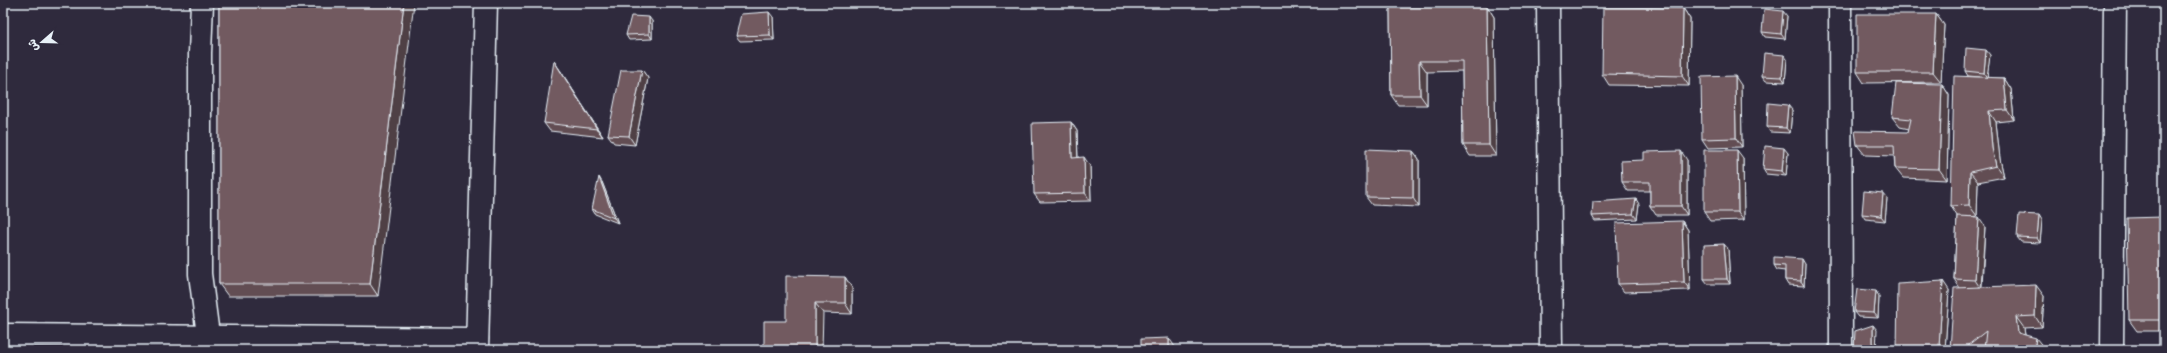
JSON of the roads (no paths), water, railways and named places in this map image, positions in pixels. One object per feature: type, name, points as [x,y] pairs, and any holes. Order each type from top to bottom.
[{"type":"street","points":[[202,3],[200,53],[200,274],[210,344]]},
{"type":"street","points":[[3,335],[210,344],[477,345],[486,3]]},
{"type":"street","points":[[1548,3],[1551,350]]},
{"type":"street","points":[[1840,3],[1841,350]]},
{"type":"street","points":[[2112,350],[2116,3]]}]
